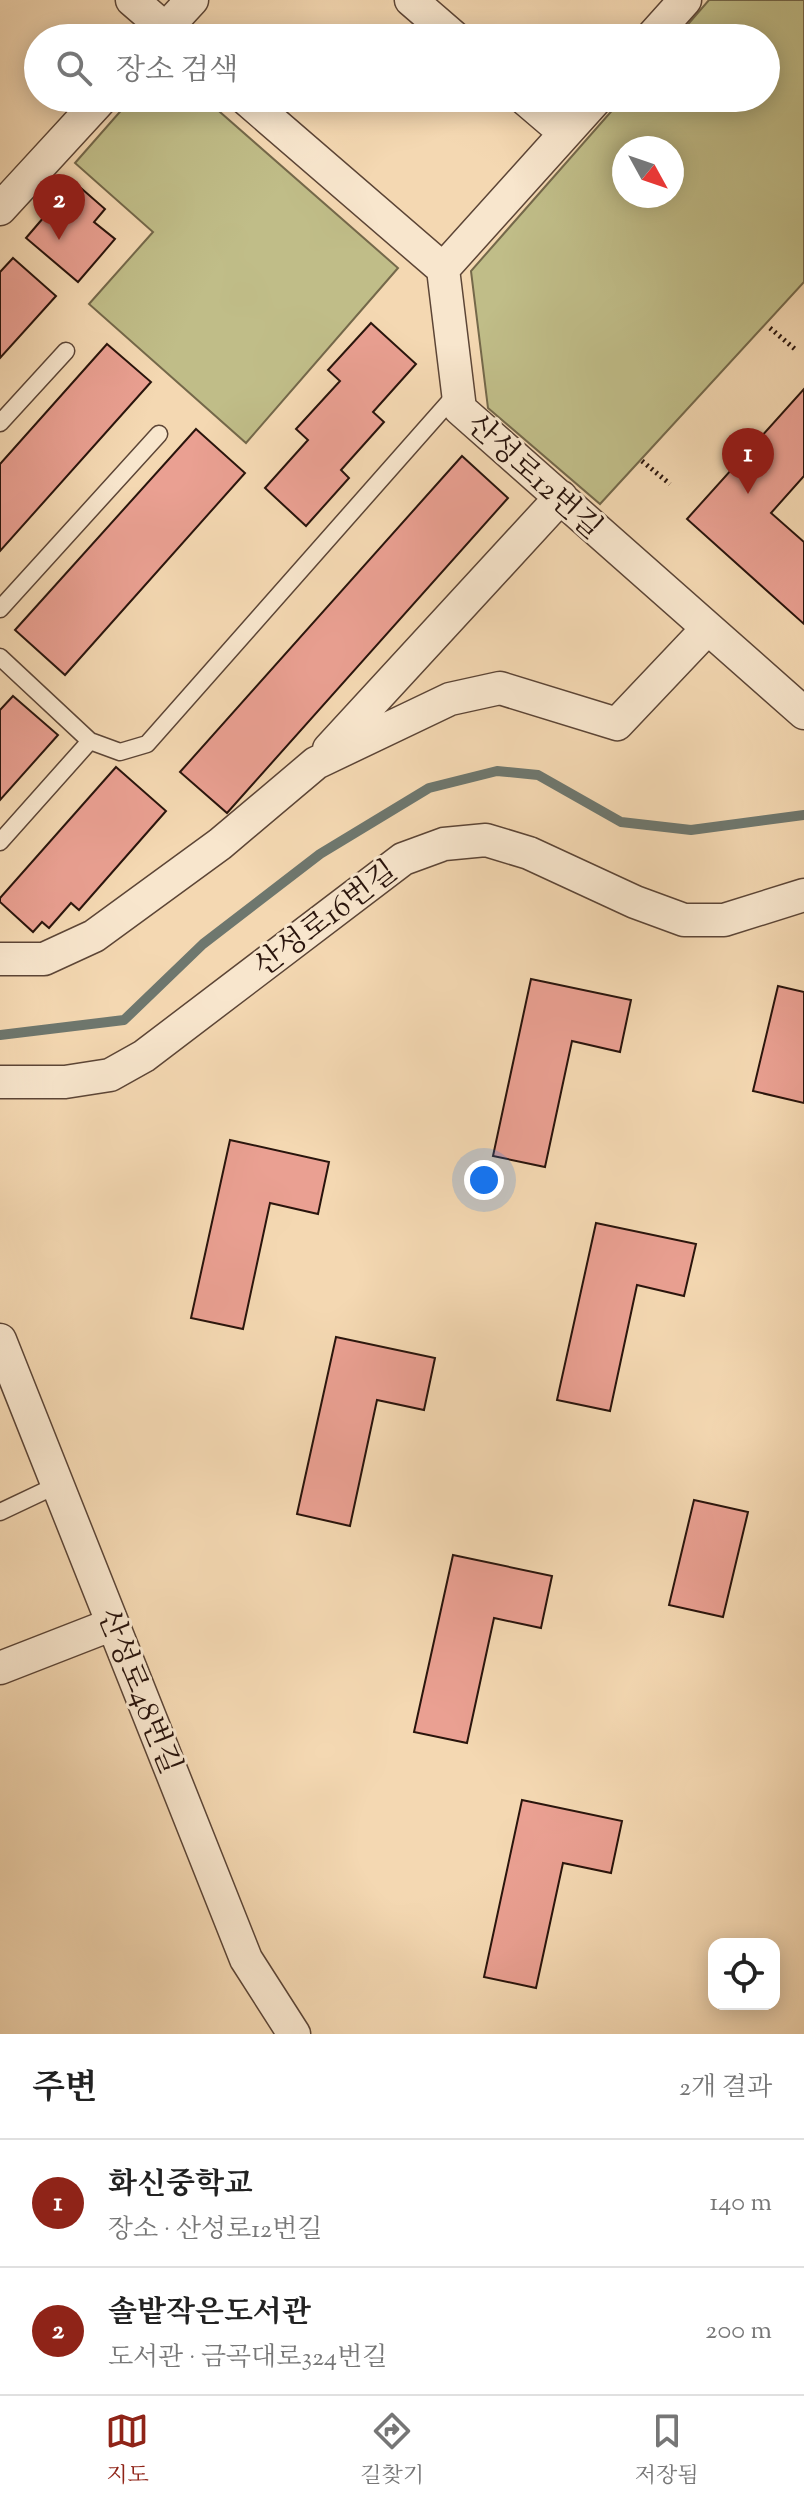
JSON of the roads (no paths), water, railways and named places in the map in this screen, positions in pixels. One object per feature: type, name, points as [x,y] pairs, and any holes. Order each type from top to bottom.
[{"type":"street","points":[[132,0],[155,24]]},
{"type":"street","points":[[174,24],[192,0]]},
{"type":"street","points":[[411,0],[439,24]]},
{"type":"street","points":[[664,24],[685,0]]},
{"type":"street","points":[[0,209],[89,112]]},
{"type":"street","points":[[261,112],[443,269],[584,112]]},
{"type":"street","points":[[540,112],[565,133]]},
{"type":"street","name":"산성로12번길","points":[[443,269],[460,409],[804,713]]},
{"type":"street","points":[[0,959],[44,959],[94,936],[220,844],[316,763],[561,497]]},
{"type":"street","points":[[316,763],[450,699],[500,688],[617,724],[707,629]]},
{"type":"street","name":"산성로16번길","points":[[0,1082],[65,1082],[110,1075],[144,1056],[403,859],[444,844],[486,840],[529,853],[635,902],[684,920],[724,920],[804,895]]},
{"type":"street","name":"산성로48번길","points":[[0,1340],[55,1486],[246,1959],[294,2034]]},
{"type":"street","points":[[0,1668],[113,1624]]},
{"type":"lane","points":[[0,423],[66,351]]},
{"type":"lane","points":[[2,662],[90,741],[120,752],[147,744],[458,392]]},
{"type":"lane","points":[[0,609],[159,434]]},
{"type":"lane","points":[[0,842],[90,741]]},
{"type":"lane","points":[[0,1512],[55,1486]]},
{"type":"waterway","points":[[0,1035],[124,1020],[203,944],[320,854],[429,788],[497,771],[538,775],[621,822],[691,830],[804,815]]},
{"type":"place","name":"솔밭작은도서관","points":[[59,240]]},
{"type":"place","name":"화신중학교","points":[[748,494]]}]
